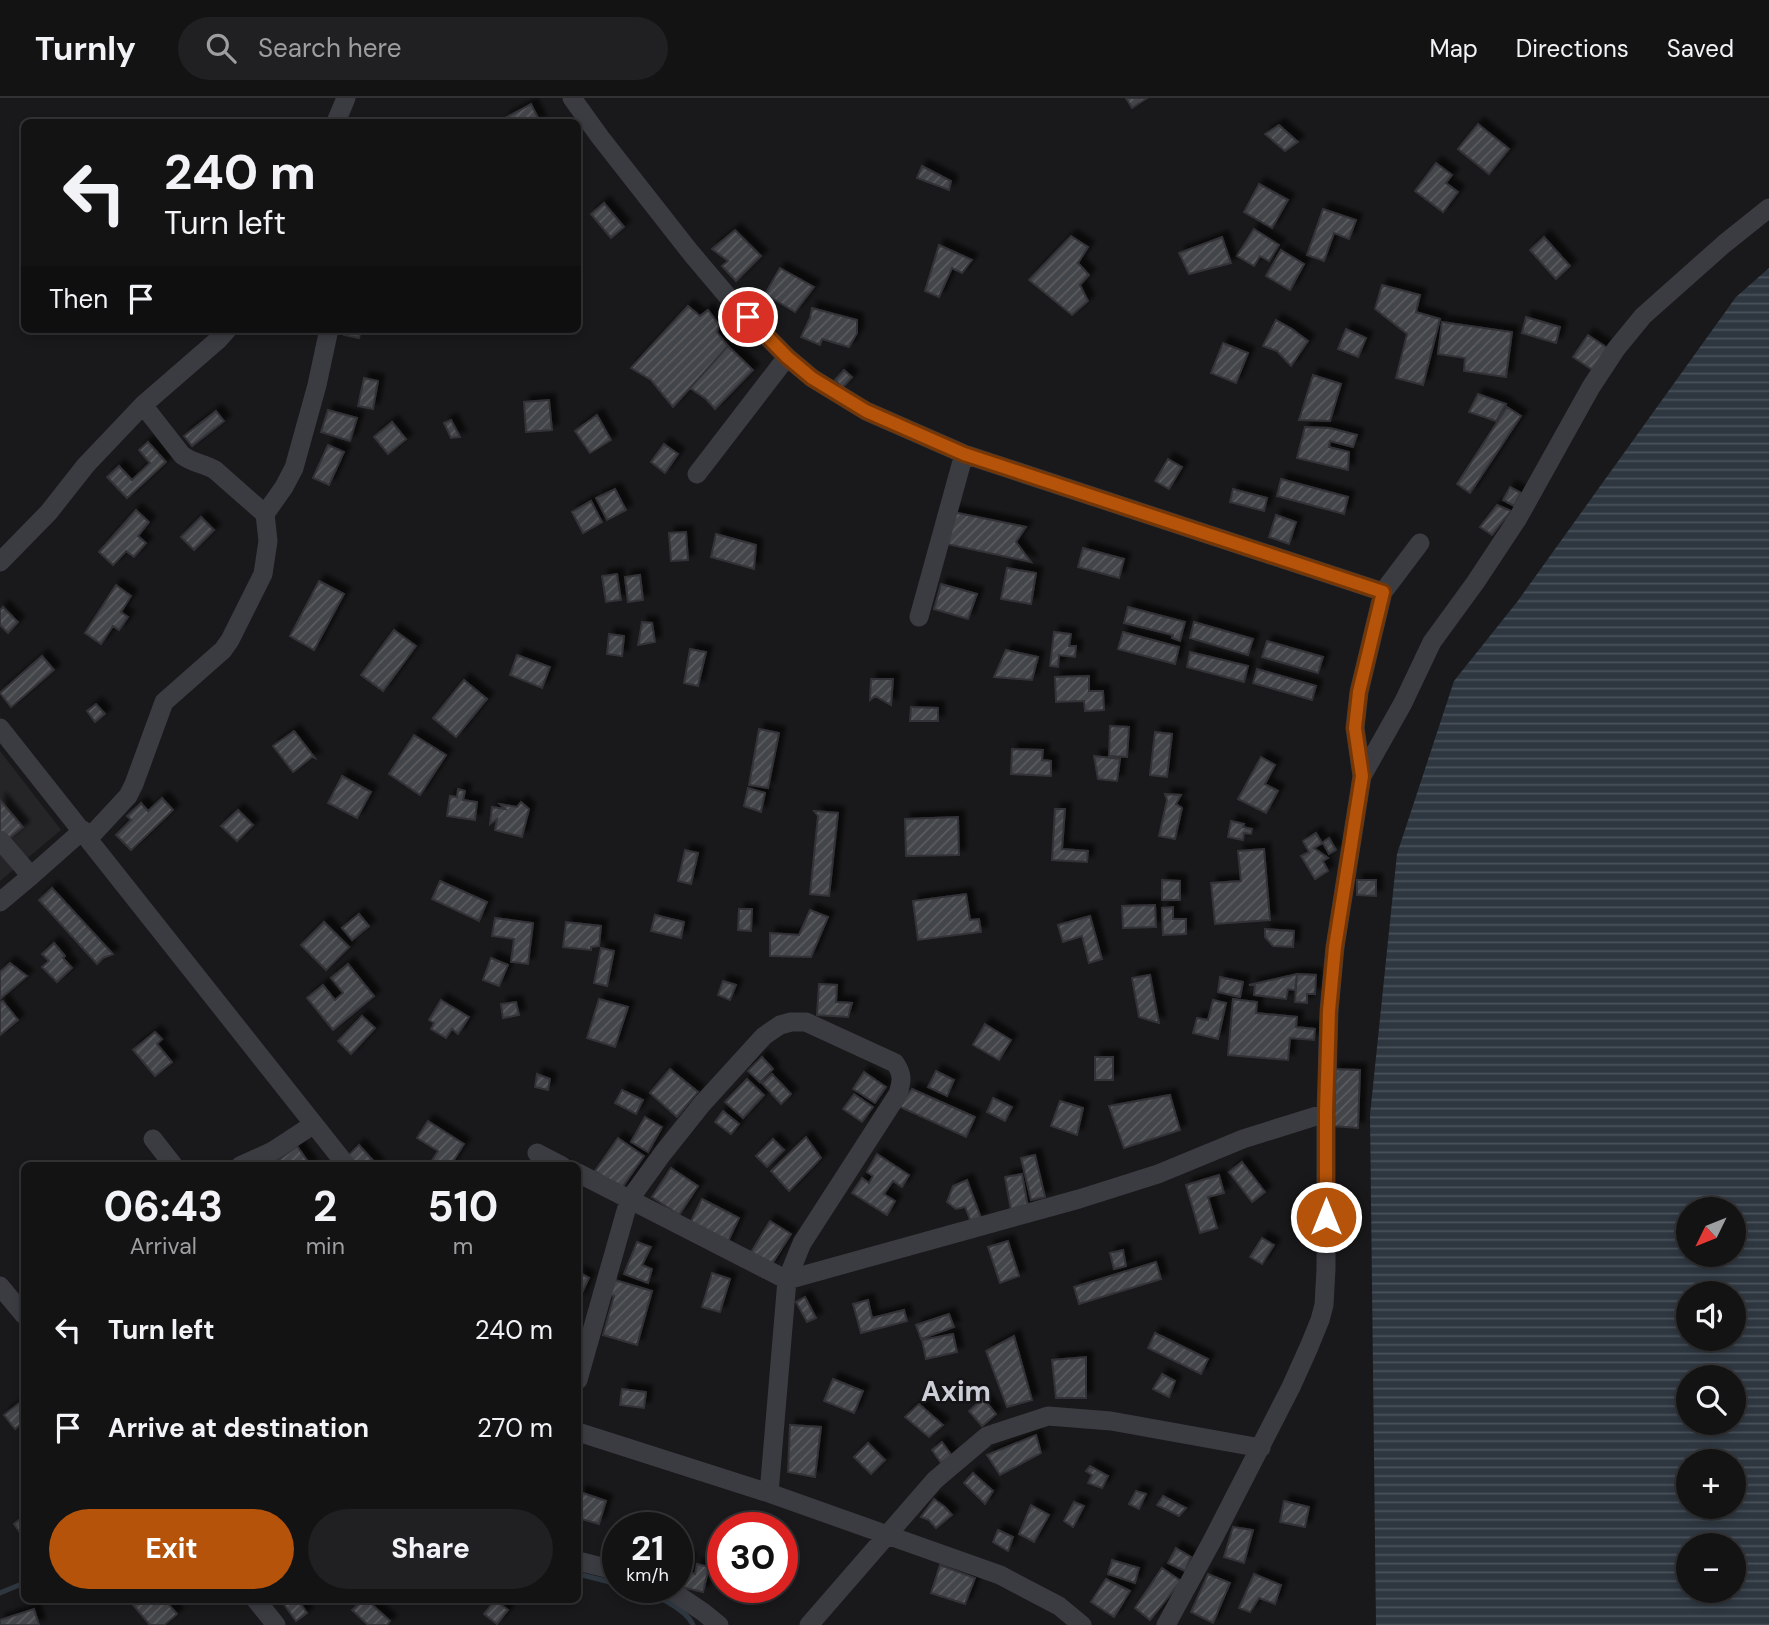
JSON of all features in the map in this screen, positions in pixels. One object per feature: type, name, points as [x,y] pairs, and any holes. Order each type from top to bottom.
[{"type":"street","points":[[336,119],[346,98]]},
{"type":"street","points":[[572,98],[691,253],[729,298],[787,357],[812,378],[866,411],[964,454],[1383,592]]},
{"type":"street","points":[[1362,776],[1403,704],[1432,642],[1518,518],[1591,387],[1616,349],[1643,316],[1769,208]]},
{"type":"street","points":[[0,562],[49,512],[86,465],[143,405],[224,333]]},
{"type":"street","points":[[0,902],[86,834],[128,796],[164,702],[215,659],[230,640],[263,574],[268,541],[265,514],[294,468],[317,385],[327,333]]},
{"type":"street","points":[[697,474],[787,357]]},
{"type":"street","points":[[143,405],[182,455],[215,470],[265,514]]},
{"type":"street","points":[[919,617],[964,454]]},
{"type":"street","points":[[1166,1625],[1261,1448],[1309,1347],[1324,1305],[1329,1011],[1335,947],[1362,776],[1355,728],[1359,692],[1383,592],[1420,543]]},
{"type":"street","points":[[0,728],[345,1162]]},
{"type":"street","points":[[0,840],[31,876]]},
{"type":"street","points":[[581,1369],[629,1200],[702,1104],[764,1036],[780,1025],[806,1022],[895,1063],[902,1079],[898,1094],[802,1243],[787,1280],[769,1493]]},
{"type":"street","points":[[581,1175],[787,1280],[1079,1199],[1158,1174],[1243,1139],[1326,1112]]},
{"type":"street","points":[[249,1162],[273,1151],[314,1124]]},
{"type":"street","points":[[153,1139],[171,1162]]},
{"type":"street","points":[[537,1153],[554,1162]]},
{"type":"street","points":[[0,1286],[21,1311]]},
{"type":"street","points":[[809,1625],[935,1480],[987,1436],[1048,1416],[1111,1421],[1261,1448]]},
{"type":"street","points":[[581,1433],[769,1493],[1000,1575],[1059,1606],[1082,1625]]},
{"type":"street","points":[[581,1562],[602,1566]]},
{"type":"street","points":[[258,1603],[276,1625]]},
{"type":"street","points":[[690,1603],[719,1625]]},
{"type":"shaded area","points":[[1769,268],[1769,1625],[1376,1625],[1370,1115],[1397,854],[1454,681],[1517,602],[1736,297]]},
{"type":"shaded area","points":[[0,751],[61,830],[0,881]]},
{"type":"building","points":[[1126,98],[1147,98],[1132,108]]},
{"type":"building","points":[[531,104],[538,119],[504,119]]},
{"type":"building","points":[[1478,124],[1509,149],[1489,174],[1458,149]]},
{"type":"building","points":[[1279,125],[1298,142],[1285,151],[1265,134]]},
{"type":"building","points":[[1436,163],[1452,175],[1446,183],[1458,192],[1443,212],[1415,191]]},
{"type":"building","points":[[922,166],[951,181],[949,190],[917,178]]},
{"type":"building","points":[[1259,184],[1288,200],[1272,228],[1244,212]]},
{"type":"building","points":[[604,203],[624,227],[611,238],[591,214]]},
{"type":"building","points":[[1323,209],[1356,220],[1349,239],[1334,233],[1324,261],[1307,255]]},
{"type":"building","points":[[1254,229],[1279,245],[1269,261],[1260,256],[1254,266],[1237,256]]},
{"type":"building","points":[[735,230],[761,256],[736,281],[722,266],[728,261],[712,249]]},
{"type":"building","points":[[1071,236],[1088,247],[1078,263],[1089,275],[1080,285],[1088,301],[1072,315],[1029,280]]},
{"type":"building","points":[[1222,237],[1231,263],[1189,274],[1179,253]]},
{"type":"building","points":[[1544,237],[1570,266],[1556,279],[1530,250]]},
{"type":"building","points":[[939,245],[972,260],[962,273],[952,268],[939,297],[925,291]]},
{"type":"building","points":[[1281,250],[1304,264],[1290,290],[1266,276]]},
{"type":"building","points":[[780,268],[814,287],[795,312],[765,294]]},
{"type":"building","points":[[1382,285],[1420,295],[1416,312],[1440,319],[1423,385],[1396,378],[1407,334],[1375,309]]},
{"type":"building","points":[[688,306],[700,316],[708,310],[719,325],[717,332],[728,346],[673,407],[651,380],[631,368]]},
{"type":"building","points":[[812,308],[857,320],[857,333],[849,347],[822,339],[820,345],[801,337]]},
{"type":"building","points":[[1526,317],[1560,327],[1556,343],[1522,333]]},
{"type":"building","points":[[1276,320],[1308,341],[1291,366],[1277,351],[1263,346]]},
{"type":"building","points":[[1442,322],[1512,332],[1506,377],[1464,371],[1465,358],[1438,354]]},
{"type":"building","points":[[1346,329],[1366,338],[1358,357],[1338,349]]},
{"type":"building","points":[[344,333],[360,333],[359,338]]},
{"type":"building","points":[[1588,335],[1609,349],[1594,371],[1573,357]]},
{"type":"building","points":[[1223,343],[1248,353],[1236,383],[1211,373]]},
{"type":"building","points":[[728,346],[753,370],[715,409],[690,388]]},
{"type":"building","points":[[844,370],[852,377],[842,388],[835,380]]},
{"type":"building","points":[[1313,375],[1341,384],[1330,421],[1299,420]]},
{"type":"building","points":[[364,378],[378,381],[373,409],[358,406]]},
{"type":"building","points":[[1478,394],[1506,404],[1496,421],[1469,412]]},
{"type":"building","points":[[549,400],[552,430],[526,432],[524,402]]},
{"type":"building","points":[[1507,407],[1521,416],[1470,493],[1457,484]]},
{"type":"building","points":[[328,410],[357,418],[350,441],[321,432]]},
{"type":"building","points":[[216,411],[224,421],[192,446],[184,436]]},
{"type":"building","points":[[597,415],[611,440],[590,453],[575,431]]},
{"type":"building","points":[[451,420],[460,437],[451,438],[444,423]]},
{"type":"building","points":[[392,422],[406,439],[388,454],[374,437]]},
{"type":"building","points":[[1305,427],[1330,428],[1357,435],[1353,447],[1330,441],[1329,447],[1349,452],[1348,470],[1297,458]]},
{"type":"building","points":[[148,442],[166,462],[127,498],[107,477],[119,466],[132,480],[150,463],[139,450]]},
{"type":"building","points":[[664,444],[678,454],[665,473],[651,462]]},
{"type":"building","points":[[328,445],[344,452],[329,485],[313,478]]},
{"type":"building","points":[[1168,459],[1182,467],[1169,489],[1155,481]]},
{"type":"building","points":[[1281,479],[1348,497],[1344,514],[1277,496]]},
{"type":"building","points":[[1510,487],[1521,493],[1514,506],[1503,500]]},
{"type":"building","points":[[615,489],[626,510],[607,520],[596,498]]},
{"type":"building","points":[[1233,489],[1267,498],[1264,511],[1230,502]]},
{"type":"building","points":[[591,501],[602,522],[583,533],[572,512]]},
{"type":"building","points":[[1497,505],[1511,511],[1492,535],[1480,527]]},
{"type":"building","points":[[136,510],[149,522],[138,536],[146,543],[134,557],[126,551],[113,565],[99,552]]},
{"type":"building","points":[[953,512],[1026,527],[1016,542],[1031,562],[947,544]]},
{"type":"building","points":[[1276,515],[1296,522],[1289,544],[1269,537]]},
{"type":"building","points":[[201,517],[214,530],[194,550],[181,537]]},
{"type":"building","points":[[686,532],[688,560],[671,561],[669,533]]},
{"type":"building","points":[[716,534],[756,545],[754,569],[711,557]]},
{"type":"building","points":[[1083,548],[1124,559],[1119,578],[1078,567]]},
{"type":"building","points":[[1007,568],[1036,573],[1031,604],[1001,599]]},
{"type":"building","points":[[617,574],[621,600],[606,602],[602,576]]},
{"type":"building","points":[[640,575],[643,600],[628,602],[625,577]]},
{"type":"building","points":[[319,581],[344,594],[314,650],[290,636]]},
{"type":"building","points":[[941,584],[977,594],[968,619],[934,609]]},
{"type":"building","points":[[116,585],[131,596],[121,612],[128,617],[119,630],[113,626],[101,644],[85,633]]},
{"type":"building","points":[[3,607],[18,622],[8,633],[0,625],[0,610]]},
{"type":"building","points":[[1128,607],[1185,622],[1180,641],[1172,638],[1173,635],[1124,623]]},
{"type":"building","points":[[642,622],[652,623],[655,642],[638,645]]},
{"type":"building","points":[[1194,622],[1253,639],[1248,655],[1190,638]]},
{"type":"building","points":[[394,630],[416,646],[383,691],[361,675]]},
{"type":"building","points":[[1054,632],[1071,634],[1069,646],[1076,646],[1075,657],[1059,655],[1058,667],[1050,666]]},
{"type":"building","points":[[1123,632],[1179,647],[1175,664],[1118,649]]},
{"type":"building","points":[[609,634],[624,636],[622,656],[607,654]]},
{"type":"building","points":[[1267,641],[1323,657],[1318,673],[1262,657]]},
{"type":"building","points":[[690,649],[706,652],[698,686],[684,683]]},
{"type":"building","points":[[1006,650],[1038,657],[1032,680],[994,677]]},
{"type":"building","points":[[1190,652],[1248,666],[1244,682],[1187,667]]},
{"type":"building","points":[[517,655],[550,667],[542,688],[510,675]]},
{"type":"building","points":[[42,656],[54,670],[11,707],[0,693]]},
{"type":"building","points":[[1257,669],[1316,686],[1312,700],[1253,683]]},
{"type":"building","points":[[1089,676],[1089,691],[1103,691],[1104,710],[1085,711],[1084,701],[1056,702],[1055,677]]},
{"type":"building","points":[[871,679],[893,679],[891,705],[875,696],[870,700]]},
{"type":"building","points":[[464,680],[487,699],[456,737],[433,718]]},
{"type":"building","points":[[96,704],[105,714],[95,722],[87,711]]},
{"type":"building","points":[[911,707],[938,708],[938,721],[910,721]]},
{"type":"building","points":[[1110,726],[1129,727],[1127,757],[1109,756]]},
{"type":"building","points":[[759,729],[779,733],[768,788],[749,785]]},
{"type":"building","points":[[294,731],[315,758],[312,757],[293,772],[273,746]]},
{"type":"building","points":[[1155,732],[1172,734],[1167,777],[1150,775]]},
{"type":"building","points":[[414,735],[446,755],[420,795],[389,774]]},
{"type":"building","points":[[1012,749],[1043,750],[1042,760],[1051,761],[1051,776],[1011,774]]},
{"type":"building","points":[[1094,756],[1120,759],[1117,781],[1098,779]]},
{"type":"building","points":[[1261,757],[1275,765],[1265,784],[1278,791],[1266,813],[1238,799]]},
{"type":"building","points":[[342,776],[371,792],[357,818],[328,803]]},
{"type":"building","points":[[748,788],[765,793],[761,812],[744,806]]},
{"type":"building","points":[[458,789],[465,791],[463,800],[477,802],[475,820],[447,816],[450,796],[457,797]]},
{"type":"building","points":[[1165,794],[1181,795],[1176,804],[1182,808],[1175,839],[1159,836],[1167,800]]},
{"type":"building","points":[[162,798],[173,810],[131,850],[116,835],[131,820],[127,816],[141,803],[148,811]]},
{"type":"building","points":[[0,800],[23,827],[7,840],[0,832]]},
{"type":"building","points":[[521,802],[529,809],[522,837],[495,830],[497,819],[490,824],[492,807],[505,809],[500,804],[517,807]]},
{"type":"building","points":[[1055,809],[1065,809],[1062,849],[1088,851],[1087,862],[1052,860]]},
{"type":"building","points":[[238,810],[253,825],[237,841],[221,826]]},
{"type":"building","points":[[814,811],[838,813],[829,896],[810,894],[818,816]]},
{"type":"building","points":[[958,817],[959,855],[906,856],[905,819]]},
{"type":"building","points":[[1231,821],[1252,829],[1251,834],[1244,833],[1243,840],[1228,837]]},
{"type":"building","points":[[1316,833],[1322,843],[1329,838],[1336,850],[1329,854],[1323,843],[1314,848],[1328,858],[1323,861],[1328,871],[1315,879],[1301,856],[1309,852],[1303,841]]},
{"type":"building","points":[[1264,849],[1270,920],[1215,924],[1211,883],[1241,881],[1238,851]]},
{"type":"building","points":[[685,850],[698,853],[691,884],[678,881]]},
{"type":"building","points":[[1162,880],[1180,881],[1180,900],[1162,900]]},
{"type":"building","points":[[1357,880],[1376,880],[1376,896],[1357,895]]},
{"type":"building","points":[[440,881],[487,902],[479,921],[432,899]]},
{"type":"building","points":[[52,888],[113,954],[97,964],[39,900]]},
{"type":"building","points":[[966,894],[970,920],[979,919],[981,932],[918,940],[913,901]]},
{"type":"building","points":[[1155,905],[1156,927],[1123,928],[1122,906]]},
{"type":"building","points":[[1173,907],[1173,919],[1186,919],[1186,934],[1163,935],[1162,908]]},
{"type":"building","points":[[739,909],[752,909],[751,931],[738,930]]},
{"type":"building","points":[[810,910],[828,917],[811,957],[770,956],[770,933],[799,935]]},
{"type":"building","points":[[359,914],[369,926],[352,940],[342,928]]},
{"type":"building","points":[[655,915],[684,922],[681,938],[651,931]]},
{"type":"building","points":[[1090,916],[1102,959],[1089,963],[1082,936],[1063,942],[1058,925]]},
{"type":"building","points":[[495,918],[533,923],[528,964],[511,962],[514,939],[492,936]]},
{"type":"building","points":[[324,922],[349,947],[326,970],[301,945]]},
{"type":"building","points":[[566,922],[601,926],[599,946],[591,947],[591,950],[563,947]]},
{"type":"building","points":[[1265,929],[1294,931],[1293,947],[1273,946],[1265,937]]},
{"type":"building","points":[[54,943],[72,968],[57,982],[42,967],[49,961],[42,954]]},
{"type":"building","points":[[601,948],[614,951],[607,986],[594,983]]},
{"type":"building","points":[[491,958],[508,965],[499,986],[483,980]]},
{"type":"building","points":[[10,963],[27,976],[0,999],[0,972]]},
{"type":"building","points":[[348,964],[374,996],[333,1030],[307,998],[323,985],[335,1000],[343,993],[331,978]]},
{"type":"building","points":[[1297,974],[1316,975],[1315,994],[1307,994],[1307,1003],[1295,1002]]},
{"type":"building","points":[[1297,974],[1295,990],[1288,989],[1286,999],[1254,995],[1255,985],[1249,985]]},
{"type":"building","points":[[1150,975],[1159,1023],[1139,1017],[1132,978]]},
{"type":"building","points":[[1220,977],[1243,982],[1240,997],[1218,992]]},
{"type":"building","points":[[723,981],[736,985],[730,1000],[718,995]]},
{"type":"building","points":[[819,984],[837,985],[836,1002],[852,1003],[848,1017],[817,1015]]},
{"type":"building","points":[[599,999],[628,1007],[615,1047],[587,1038]]},
{"type":"building","points":[[1233,999],[1257,1002],[1256,1013],[1297,1017],[1296,1027],[1315,1029],[1314,1040],[1290,1038],[1288,1060],[1228,1055]]},
{"type":"building","points":[[441,1000],[469,1017],[458,1034],[452,1029],[446,1038],[431,1029],[434,1023],[429,1020]]},
{"type":"building","points":[[1213,1000],[1226,1003],[1218,1039],[1193,1033],[1197,1018],[1208,1020]]},
{"type":"building","points":[[3,1001],[18,1020],[0,1035],[0,1002]]},
{"type":"building","points":[[516,1002],[519,1015],[503,1018],[501,1004]]},
{"type":"building","points":[[362,1016],[375,1028],[351,1054],[338,1041]]},
{"type":"building","points":[[985,1024],[1011,1040],[999,1060],[973,1045]]},
{"type":"building","points":[[155,1032],[162,1039],[157,1044],[172,1062],[155,1076],[133,1050]]},
{"type":"building","points":[[762,1057],[773,1069],[760,1082],[748,1071]]},
{"type":"building","points":[[1095,1057],[1113,1057],[1113,1080],[1095,1080]]},
{"type":"building","points":[[670,1069],[698,1092],[677,1117],[650,1093]]},
{"type":"building","points":[[1334,1069],[1360,1070],[1358,1128],[1333,1126]]},
{"type":"building","points":[[936,1071],[954,1080],[947,1096],[928,1087]]},
{"type":"building","points":[[864,1072],[886,1087],[875,1103],[853,1089]]},
{"type":"building","points":[[537,1074],[550,1079],[548,1090],[535,1087]]},
{"type":"building","points":[[772,1074],[791,1094],[781,1104],[762,1083]]},
{"type":"building","points":[[747,1079],[764,1095],[743,1118],[725,1102]]},
{"type":"building","points":[[912,1089],[975,1117],[966,1137],[898,1106]]},
{"type":"building","points":[[622,1090],[643,1100],[636,1114],[615,1103]]},
{"type":"building","points":[[854,1094],[873,1107],[862,1122],[843,1109]]},
{"type":"building","points":[[1170,1095],[1180,1130],[1124,1148],[1109,1106]]},
{"type":"building","points":[[993,1098],[1012,1107],[1005,1121],[987,1112]]},
{"type":"building","points":[[1060,1101],[1083,1108],[1077,1135],[1051,1126]]},
{"type":"building","points":[[723,1111],[739,1124],[731,1134],[715,1122]]},
{"type":"building","points":[[645,1117],[662,1127],[648,1152],[631,1142]]},
{"type":"building","points":[[428,1121],[464,1144],[453,1162],[431,1162],[438,1151],[417,1138]]},
{"type":"building","points":[[806,1137],[821,1158],[789,1191],[771,1171]]},
{"type":"building","points":[[618,1138],[644,1156],[621,1189],[595,1171]]},
{"type":"building","points":[[773,1139],[784,1150],[767,1167],[756,1156]]},
{"type":"building","points":[[359,1145],[374,1162],[353,1162],[348,1156]]},
{"type":"building","points":[[297,1146],[308,1162],[276,1162]]},
{"type":"building","points":[[877,1154],[909,1175],[902,1187],[893,1181],[884,1194],[895,1201],[887,1215],[852,1193],[862,1178],[869,1183],[873,1176],[867,1172]]},
{"type":"building","points":[[1035,1155],[1045,1197],[1031,1200],[1021,1158]]},
{"type":"building","points":[[1242,1162],[1265,1192],[1252,1202],[1229,1172]]},
{"type":"building","points":[[671,1168],[698,1186],[679,1215],[652,1197]]},
{"type":"building","points":[[1022,1174],[1028,1207],[1011,1210],[1005,1177]]},
{"type":"building","points":[[1219,1175],[1224,1193],[1208,1197],[1217,1228],[1200,1233],[1186,1185]]},
{"type":"building","points":[[967,1180],[981,1218],[971,1222],[965,1207],[956,1209],[947,1202],[953,1186]]},
{"type":"building","points":[[702,1199],[739,1218],[726,1246],[688,1227]]},
{"type":"building","points":[[770,1221],[791,1234],[770,1267],[750,1254]]},
{"type":"building","points":[[1262,1238],[1274,1245],[1262,1264],[1250,1257]]},
{"type":"building","points":[[1008,1241],[1019,1276],[1000,1283],[988,1247]]},
{"type":"building","points":[[637,1242],[651,1247],[642,1265],[652,1269],[648,1283],[624,1274]]},
{"type":"building","points":[[1123,1250],[1126,1266],[1114,1269],[1110,1253]]},
{"type":"building","points":[[1156,1262],[1161,1279],[1079,1304],[1074,1287]]},
{"type":"building","points":[[712,1273],[730,1279],[720,1312],[702,1307]]},
{"type":"building","points":[[581,1274],[589,1278],[581,1295]]},
{"type":"building","points":[[615,1280],[652,1291],[637,1345],[603,1335],[614,1296],[610,1295]]},
{"type":"building","points":[[805,1297],[816,1318],[807,1322],[796,1302]]},
{"type":"building","points":[[868,1300],[872,1318],[904,1310],[907,1321],[861,1333],[853,1304]]},
{"type":"building","points":[[949,1314],[954,1327],[921,1339],[916,1325]]},
{"type":"building","points":[[1155,1333],[1208,1359],[1201,1374],[1148,1348]]},
{"type":"building","points":[[953,1334],[957,1352],[926,1359],[922,1340]]},
{"type":"building","points":[[1014,1336],[1032,1400],[1007,1407],[986,1351]]},
{"type":"building","points":[[1086,1357],[1086,1398],[1056,1398],[1052,1360]]},
{"type":"building","points":[[1162,1374],[1175,1381],[1169,1397],[1153,1389]]},
{"type":"building","points":[[833,1379],[863,1391],[854,1413],[824,1401]]},
{"type":"building","points":[[622,1389],[646,1392],[644,1408],[620,1405]]},
{"type":"building","points":[[983,1398],[996,1414],[982,1426],[969,1411]]},
{"type":"building","points":[[21,1402],[21,1424],[15,1429],[4,1415]]},
{"type":"building","points":[[919,1404],[943,1425],[929,1437],[905,1417]]},
{"type":"building","points":[[790,1425],[821,1427],[815,1477],[788,1472]]},
{"type":"building","points":[[1036,1435],[1041,1453],[1000,1475],[987,1455]]},
{"type":"building","points":[[942,1442],[952,1456],[941,1463],[932,1450]]},
{"type":"building","points":[[868,1443],[885,1460],[871,1474],[854,1457]]},
{"type":"building","points":[[1090,1466],[1108,1476],[1102,1488],[1088,1483],[1092,1475],[1086,1471]]},
{"type":"building","points":[[973,1473],[993,1491],[985,1504],[964,1483]]},
{"type":"building","points":[[1136,1491],[1146,1494],[1139,1509],[1129,1504]]},
{"type":"building","points":[[581,1492],[606,1501],[599,1524],[581,1519]]},
{"type":"building","points":[[1163,1496],[1186,1508],[1179,1516],[1157,1505]]},
{"type":"building","points":[[934,1499],[952,1515],[936,1528],[929,1520],[921,1517]]},
{"type":"building","points":[[1284,1501],[1309,1507],[1305,1527],[1280,1522]]},
{"type":"building","points":[[1074,1502],[1084,1506],[1073,1527],[1064,1521]]},
{"type":"building","points":[[1031,1505],[1049,1515],[1034,1542],[1019,1534]]},
{"type":"building","points":[[21,1518],[21,1534],[14,1524]]},
{"type":"building","points":[[1233,1527],[1253,1530],[1244,1563],[1224,1557]]},
{"type":"building","points":[[998,1530],[1013,1537],[1008,1551],[993,1542]]},
{"type":"building","points":[[1176,1548],[1191,1557],[1185,1571],[1168,1563]]},
{"type":"building","points":[[1112,1560],[1139,1568],[1135,1583],[1108,1574]]},
{"type":"building","points":[[697,1564],[707,1566],[703,1592],[693,1590],[693,1574]]},
{"type":"building","points":[[940,1565],[975,1578],[965,1604],[931,1593]]},
{"type":"building","points":[[1162,1568],[1181,1581],[1150,1620],[1135,1608]]},
{"type":"building","points":[[1208,1574],[1230,1583],[1213,1623],[1191,1612]]},
{"type":"building","points":[[1254,1574],[1281,1585],[1275,1604],[1259,1598],[1250,1612],[1239,1608]]},
{"type":"building","points":[[1106,1579],[1130,1591],[1114,1617],[1091,1602]]},
{"type":"building","points":[[132,1603],[168,1603],[177,1614],[164,1625],[150,1625]]},
{"type":"building","points":[[283,1603],[300,1603],[307,1613],[296,1621]]},
{"type":"building","points":[[360,1603],[370,1603],[390,1621],[387,1625],[368,1625],[352,1610]]},
{"type":"building","points":[[493,1603],[499,1603],[508,1610],[497,1624],[484,1614]]},
{"type":"building","points":[[34,1609],[39,1625],[0,1625],[0,1620]]},
{"type":"waterway","points":[[581,1575],[602,1580]]},
{"type":"waterway","points":[[0,1593],[21,1584]]},
{"type":"waterway","points":[[668,1603],[683,1613],[693,1625]]},
{"type":"district","name":"Axim","points":[[956,1391]]},
{"type":"route","points":[[748,317],[812,378],[866,411],[964,454],[1383,592],[1359,692],[1355,728],[1362,776],[1335,947],[1329,1011],[1326,1217]]}]
